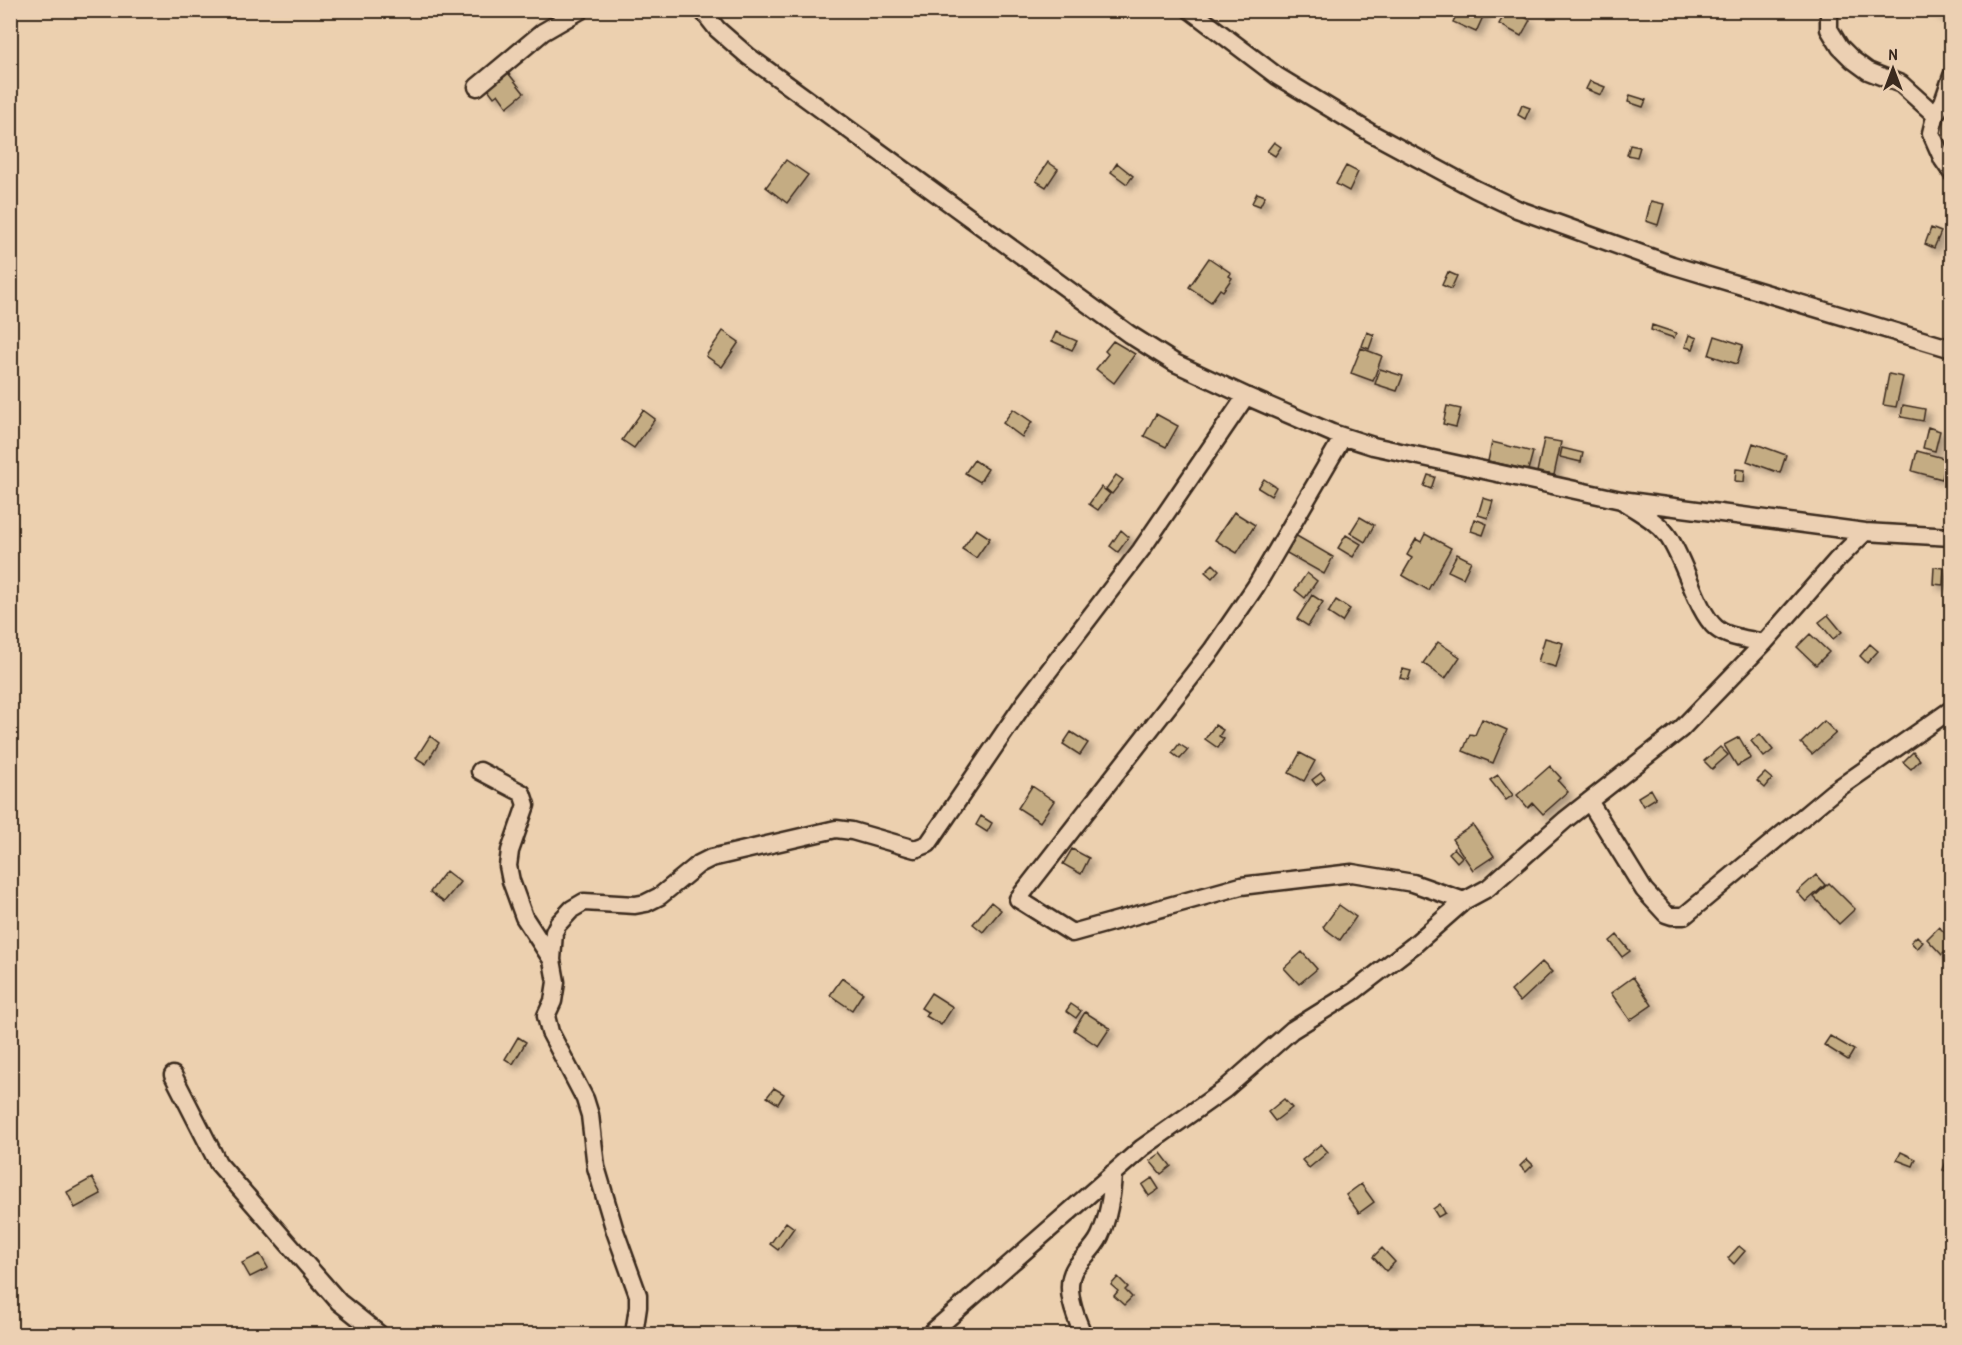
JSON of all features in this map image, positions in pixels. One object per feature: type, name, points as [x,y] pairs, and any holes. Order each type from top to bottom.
[{"type":"street","points":[[477,87],[543,32],[581,10]]},
{"type":"street","points":[[702,10],[717,29],[748,56],[1129,334],[1175,363],[1343,437],[1621,500],[1865,532],[1952,537]]},
{"type":"street","points":[[1190,10],[1277,76],[1371,133],[1517,209],[1672,265],[1952,349]]},
{"type":"street","points":[[1829,10],[1829,29],[1840,47],[1853,60],[1868,71],[1901,84],[1935,115]]},
{"type":"street","points":[[1952,76],[1944,102],[1935,115],[1931,127],[1931,133],[1943,160],[1952,173]]},
{"type":"street","points":[[634,1335],[638,1295],[615,1231],[596,1167],[590,1115],[585,1099],[550,1032],[546,1016],[553,1001],[556,982],[552,960],[554,933],[558,924],[572,909],[584,902],[634,905],[646,903],[660,896],[699,864],[711,858],[836,830],[852,831],[915,849],[928,844],[1024,702],[1141,550],[1246,396]]},
{"type":"street","points":[[1343,437],[1256,586],[1218,641],[1018,899],[1072,933],[1240,886],[1352,873],[1413,883],[1464,901]]},
{"type":"street","points":[[1621,500],[1659,524],[1678,550],[1704,611],[1717,629],[1728,635],[1764,643]]},
{"type":"street","points":[[930,1335],[1142,1148],[1224,1090],[1292,1030],[1353,992],[1414,945],[1464,901],[1505,875],[1565,820],[1681,729],[1764,643],[1836,561],[1865,532]]},
{"type":"street","points":[[1589,801],[1644,890],[1666,914],[1684,916],[1833,792],[1952,709]]},
{"type":"street","points":[[480,771],[522,793],[525,797],[526,805],[510,851],[508,866],[524,918],[552,960]]},
{"type":"street","points":[[173,1075],[218,1164],[339,1302],[379,1335]]},
{"type":"street","points":[[1083,1335],[1077,1323],[1069,1288],[1074,1270],[1093,1248],[1101,1234],[1107,1215],[1113,1173]]},
{"type":"building","points":[[1459,10],[1486,10],[1476,32],[1453,22]]},
{"type":"building","points":[[1507,10],[1512,10],[1530,20],[1521,36],[1499,24]]},
{"type":"building","points":[[1933,10],[1952,10],[1952,21],[1933,11]]},
{"type":"building","points":[[505,69],[524,93],[507,107],[498,94],[494,97],[485,85]]},
{"type":"building","points":[[1590,81],[1605,87],[1601,95],[1586,89]]},
{"type":"building","points":[[1630,95],[1646,100],[1643,107],[1628,102]]},
{"type":"building","points":[[1522,105],[1530,108],[1525,119],[1518,115]]},
{"type":"building","points":[[1274,142],[1281,147],[1275,156],[1267,151]]},
{"type":"building","points":[[1630,145],[1640,147],[1637,157],[1627,155]]},
{"type":"building","points":[[786,160],[808,175],[787,203],[766,187]]},
{"type":"building","points":[[1048,162],[1058,169],[1046,187],[1036,181]]},
{"type":"building","points":[[1117,163],[1133,176],[1127,184],[1111,172]]},
{"type":"building","points":[[1346,166],[1358,172],[1349,191],[1336,184]]},
{"type":"building","points":[[1257,193],[1265,196],[1260,206],[1252,203]]},
{"type":"building","points":[[1651,201],[1664,204],[1658,225],[1646,221]]},
{"type":"building","points":[[1931,228],[1941,232],[1934,248],[1925,244]]},
{"type":"building","points":[[1209,258],[1231,273],[1229,276],[1232,278],[1211,302],[1189,287]]},
{"type":"building","points":[[1448,272],[1457,276],[1451,289],[1442,285]]},
{"type":"building","points":[[1652,325],[1676,333],[1674,338],[1651,330]]},
{"type":"building","points":[[723,331],[739,342],[722,367],[706,356]]},
{"type":"building","points":[[1056,332],[1077,341],[1072,350],[1052,341]]},
{"type":"building","points":[[1367,332],[1374,335],[1369,349],[1362,346]]},
{"type":"building","points":[[1689,335],[1697,338],[1693,349],[1685,347]]},
{"type":"building","points":[[1715,336],[1743,345],[1737,364],[1709,355]]},
{"type":"building","points":[[1113,341],[1135,354],[1114,383],[1096,369],[1108,354],[1105,351]]},
{"type":"building","points":[[1361,348],[1382,356],[1373,381],[1351,373]]},
{"type":"building","points":[[1380,369],[1403,376],[1397,391],[1375,384]]},
{"type":"building","points":[[1889,374],[1903,377],[1896,407],[1883,405]]},
{"type":"building","points":[[1903,405],[1925,409],[1923,421],[1901,417]]},
{"type":"building","points":[[1447,406],[1461,409],[1456,427],[1443,424]]},
{"type":"building","points":[[1013,409],[1032,422],[1022,437],[1003,423]]},
{"type":"building","points":[[643,410],[655,419],[634,448],[622,440]]},
{"type":"building","points":[[1156,414],[1178,426],[1166,447],[1144,436]]},
{"type":"building","points":[[1928,427],[1940,431],[1935,451],[1923,448]]},
{"type":"building","points":[[1544,439],[1561,442],[1554,475],[1537,472]]},
{"type":"building","points":[[1492,442],[1533,452],[1528,470],[1488,461]]},
{"type":"building","points":[[1753,443],[1786,455],[1780,473],[1747,461]]},
{"type":"building","points":[[1562,448],[1583,453],[1581,462],[1560,457]]},
{"type":"building","points":[[1917,451],[1947,459],[1942,479],[1912,471]]},
{"type":"building","points":[[974,460],[988,469],[980,482],[965,473]]},
{"type":"building","points":[[1736,469],[1745,470],[1744,482],[1735,481]]},
{"type":"building","points":[[1116,475],[1123,480],[1112,494],[1106,489]]},
{"type":"building","points":[[1428,475],[1435,477],[1431,489],[1424,486]]},
{"type":"building","points":[[1264,479],[1276,487],[1271,496],[1258,488]]},
{"type":"building","points":[[1101,487],[1110,494],[1098,510],[1089,504]]},
{"type":"building","points":[[1483,498],[1493,501],[1488,518],[1478,515]]},
{"type":"building","points":[[1234,512],[1255,525],[1237,553],[1215,540]]},
{"type":"building","points":[[1360,517],[1374,525],[1365,542],[1350,533]]},
{"type":"building","points":[[1475,519],[1487,524],[1483,535],[1471,531]]},
{"type":"building","points":[[976,529],[990,538],[976,558],[962,549]]},
{"type":"building","points":[[1121,530],[1129,537],[1118,552],[1110,546]]},
{"type":"building","points":[[1425,534],[1451,548],[1428,590],[1402,575],[1412,558],[1407,555],[1416,539],[1421,542]]},
{"type":"building","points":[[1295,535],[1333,557],[1324,574],[1285,552]]},
{"type":"building","points":[[1346,535],[1361,544],[1353,557],[1338,548]]},
{"type":"building","points":[[1457,554],[1471,561],[1463,578],[1448,571]]},
{"type":"building","points":[[1213,564],[1219,570],[1212,578],[1205,572]]},
{"type":"building","points":[[1934,567],[1944,568],[1943,585],[1933,584]]},
{"type":"building","points":[[1307,573],[1317,581],[1305,598],[1295,590]]},
{"type":"building","points":[[1312,595],[1323,602],[1308,626],[1297,619]]},
{"type":"building","points":[[1336,600],[1350,609],[1342,622],[1328,613]]},
{"type":"building","points":[[1828,615],[1842,632],[1833,639],[1819,622]]},
{"type":"building","points":[[1810,634],[1829,652],[1816,665],[1797,647]]},
{"type":"building","points":[[1545,638],[1563,643],[1556,667],[1538,662]]},
{"type":"building","points":[[1438,642],[1460,657],[1445,679],[1423,663]]},
{"type":"building","points":[[1870,644],[1878,651],[1867,663],[1860,656]]},
{"type":"building","points":[[1403,669],[1411,671],[1408,680],[1400,678]]},
{"type":"building","points":[[1482,719],[1507,730],[1493,763],[1463,751],[1470,734],[1475,735]]},
{"type":"building","points":[[1824,721],[1836,733],[1812,754],[1801,743]]},
{"type":"building","points":[[1215,725],[1223,730],[1219,736],[1224,739],[1218,748],[1205,739]]},
{"type":"building","points":[[1071,732],[1088,743],[1080,755],[1063,744]]},
{"type":"building","points":[[1760,734],[1773,750],[1764,757],[1751,741]]},
{"type":"building","points":[[430,736],[439,743],[426,764],[416,758]]},
{"type":"building","points":[[1739,737],[1751,758],[1737,766],[1724,745]]},
{"type":"building","points":[[1179,744],[1188,750],[1180,759],[1172,753]]},
{"type":"building","points":[[1720,747],[1728,755],[1712,769],[1704,761]]},
{"type":"building","points":[[1913,752],[1920,760],[1911,769],[1903,762]]},
{"type":"building","points":[[1300,753],[1315,761],[1304,781],[1289,773]]},
{"type":"building","points":[[1550,766],[1561,778],[1558,781],[1568,792],[1543,814],[1533,803],[1528,808],[1517,795]]},
{"type":"building","points":[[1321,773],[1325,778],[1316,785],[1312,780]]},
{"type":"building","points":[[1765,773],[1772,779],[1765,788],[1757,781]]},
{"type":"building","points":[[1498,775],[1513,795],[1506,800],[1490,780]]},
{"type":"building","points":[[1032,786],[1054,801],[1040,822],[1018,808]]},
{"type":"building","points":[[1651,789],[1656,798],[1643,806],[1638,797]]},
{"type":"building","points":[[981,816],[992,823],[987,832],[976,825]]},
{"type":"building","points":[[1473,825],[1494,856],[1473,870],[1452,839]]},
{"type":"building","points":[[1454,848],[1462,857],[1457,862],[1449,853]]},
{"type":"building","points":[[1072,849],[1089,858],[1081,874],[1063,864]]},
{"type":"building","points":[[446,871],[460,882],[444,902],[430,892]]},
{"type":"building","points":[[1816,875],[1825,885],[1806,902],[1797,892]]},
{"type":"building","points":[[1829,883],[1855,909],[1839,924],[1814,897]]},
{"type":"building","points":[[991,902],[1001,910],[983,932],[973,924]]},
{"type":"building","points":[[1339,905],[1356,917],[1340,940],[1323,927]]},
{"type":"building","points":[[1939,927],[1952,940],[1952,946],[1942,955],[1927,939]]},
{"type":"building","points":[[1617,935],[1630,951],[1622,957],[1610,941]]},
{"type":"building","points":[[1917,936],[1923,942],[1917,949],[1911,942]]},
{"type":"building","points":[[1302,952],[1317,969],[1299,984],[1284,968]]},
{"type":"building","points":[[1542,962],[1552,972],[1520,1002],[1511,991]]},
{"type":"building","points":[[1633,977],[1652,1005],[1630,1020],[1611,993]]},
{"type":"building","points":[[842,978],[863,993],[852,1010],[830,995]]},
{"type":"building","points":[[931,993],[953,1007],[941,1025],[926,1016],[929,1013],[921,1008]]},
{"type":"building","points":[[1071,1004],[1081,1011],[1076,1018],[1066,1011]]},
{"type":"building","points":[[1085,1012],[1110,1028],[1098,1046],[1074,1030]]},
{"type":"building","points":[[1830,1036],[1854,1050],[1848,1060],[1824,1045]]},
{"type":"building","points":[[518,1037],[526,1042],[513,1064],[505,1059]]},
{"type":"building","points":[[774,1088],[784,1094],[778,1104],[767,1097]]},
{"type":"building","points":[[1284,1099],[1292,1108],[1275,1121],[1268,1112]]},
{"type":"building","points":[[1321,1144],[1328,1152],[1309,1168],[1302,1160]]},
{"type":"building","points":[[1901,1152],[1916,1159],[1913,1166],[1897,1160]]},
{"type":"building","points":[[1161,1153],[1171,1166],[1161,1174],[1150,1161]]},
{"type":"building","points":[[1949,1154],[1952,1155],[1952,1173],[1943,1170]]},
{"type":"building","points":[[1527,1159],[1533,1165],[1526,1172],[1520,1166]]},
{"type":"building","points":[[92,1178],[101,1194],[75,1208],[67,1192]]},
{"type":"building","points":[[1152,1178],[1159,1189],[1149,1196],[1142,1185]]},
{"type":"building","points":[[1361,1184],[1374,1202],[1359,1213],[1346,1195]]},
{"type":"building","points":[[1440,1204],[1445,1213],[1438,1217],[1433,1209]]},
{"type":"building","points":[[786,1222],[794,1228],[778,1250],[770,1244]]},
{"type":"building","points":[[1739,1246],[1745,1251],[1734,1264],[1728,1258]]},
{"type":"building","points":[[1382,1248],[1395,1262],[1386,1271],[1373,1257]]},
{"type":"building","points":[[260,1254],[268,1268],[250,1277],[242,1263]]},
{"type":"building","points":[[1118,1277],[1128,1287],[1125,1290],[1132,1297],[1124,1305],[1114,1296],[1118,1291],[1111,1285]]}]
